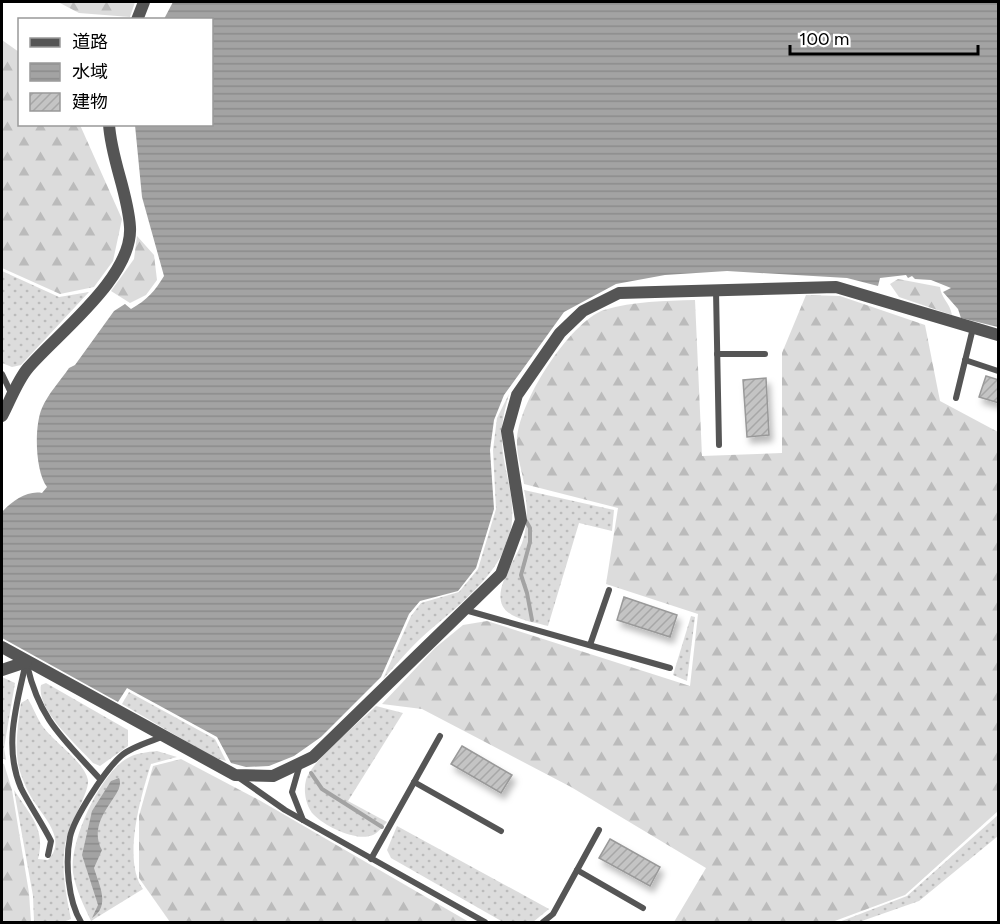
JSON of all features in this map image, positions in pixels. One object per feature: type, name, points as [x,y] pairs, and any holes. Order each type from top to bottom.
[{"type":"street","points":[[138,18],[144,2]]},
{"type":"street","points":[[2,416],[26,370],[110,281],[127,250],[130,228],[110,141],[109,126]]},
{"type":"street","points":[[2,647],[235,775],[273,776],[313,757],[501,574],[521,520],[507,431],[517,395],[560,333],[583,311],[619,293],[836,286],[999,335]]},
{"type":"street","points":[[2,670],[26,662]]},
{"type":"lane","points":[[716,290],[719,445]]},
{"type":"lane","points":[[956,398],[973,327]]},
{"type":"lane","points":[[717,354],[765,354]]},
{"type":"lane","points":[[965,360],[999,371]]},
{"type":"lane","points":[[2,374],[12,395]]},
{"type":"lane","points":[[590,645],[609,590]]},
{"type":"lane","points":[[465,610],[670,668]]},
{"type":"lane","points":[[26,662],[34,693],[46,720],[100,779]]},
{"type":"lane","points":[[26,662],[11,733],[12,760],[21,788],[51,840],[48,855]]},
{"type":"lane","points":[[81,922],[76,914],[69,878],[70,836],[100,779],[122,755],[163,736]]},
{"type":"lane","points":[[371,859],[440,736]]},
{"type":"lane","points":[[300,763],[292,792],[303,820]]},
{"type":"lane","points":[[235,775],[303,820],[485,922]]},
{"type":"lane","points":[[414,782],[501,831]]},
{"type":"lane","points":[[543,922],[553,914],[599,830]]},
{"type":"lane","points":[[578,870],[643,908]]},
{"type":"green space","points":[[58,2],[135,2],[130,17],[79,13]]},
{"type":"green space","points":[[2,40],[18,51],[18,126],[80,126],[122,219],[113,261],[94,287],[60,294],[2,268]]},
{"type":"green space","points":[[137,236],[154,255],[157,280],[146,295],[130,303],[111,291],[134,259]]},
{"type":"green space","points":[[2,271],[59,297],[89,292],[21,365],[12,367],[2,363]]},
{"type":"green space","points":[[898,279],[940,287],[952,315],[899,297],[890,284]]},
{"type":"green space","points":[[806,295],[840,296],[925,325],[940,401],[998,432],[998,811],[905,895],[832,922],[674,922],[706,868],[571,787],[422,709],[382,704],[435,648],[463,625],[487,621],[690,686],[698,614],[606,584],[618,508],[524,484],[517,449],[519,428],[534,389],[547,368],[575,331],[590,318],[604,310],[627,305],[695,300],[702,456],[782,453],[782,353]]},
{"type":"green space","points":[[509,394],[502,433],[503,456],[512,507],[511,528],[505,548],[483,582],[416,643],[383,679],[411,616],[421,603],[459,592],[478,569],[496,509],[493,450],[497,418]]},
{"type":"green space","points":[[524,490],[614,510],[612,531],[579,523],[548,626],[512,615],[504,608],[501,599],[504,579],[525,534],[527,515]]},
{"type":"green space","points":[[691,616],[695,617],[687,681],[673,675]]},
{"type":"green space","points":[[2,677],[15,683],[4,748],[6,760],[2,758]]},
{"type":"green space","points":[[46,683],[128,730],[128,746],[100,766],[93,763],[51,716],[41,695],[41,685]]},
{"type":"green space","points":[[129,692],[215,739],[226,761],[213,757],[122,704]]},
{"type":"green space","points":[[28,699],[46,731],[81,766],[88,780],[86,793],[65,845],[64,873],[71,919],[63,922],[34,922],[33,896],[14,790],[31,815],[38,831],[40,848],[38,859],[48,860],[54,852],[55,843],[51,826],[28,791],[18,764],[17,741],[21,703]]},
{"type":"green space","points":[[376,706],[403,713],[348,801],[387,822],[373,835],[359,837],[334,828],[314,815],[307,803],[305,784],[317,763]]},
{"type":"green space","points":[[157,751],[177,757],[151,764],[143,793],[135,828],[134,862],[137,877],[143,889],[91,921],[78,892],[73,873],[73,860],[81,828],[96,794],[116,768],[133,755]]},
{"type":"green space","points":[[181,759],[259,800],[469,922],[170,922],[139,878],[139,816],[153,766]]},
{"type":"green space","points":[[2,763],[12,790],[29,893],[31,922],[2,922]]},
{"type":"green space","points":[[998,815],[998,836],[919,901],[859,922],[839,922],[907,896]]},
{"type":"green space","points":[[397,826],[549,909],[533,922],[503,922],[391,858],[387,850]]},
{"type":"water","points":[[173,2],[998,2],[998,327],[961,318],[958,309],[943,292],[951,288],[931,280],[915,279],[912,276],[908,278],[906,275],[880,278],[878,286],[847,278],[727,271],[665,275],[616,284],[564,312],[504,395],[494,420],[490,450],[494,509],[476,568],[458,591],[420,601],[409,614],[381,677],[321,737],[294,756],[269,766],[246,767],[231,763],[217,737],[127,688],[118,702],[2,638],[2,512],[20,498],[31,493],[42,493],[47,487],[40,470],[37,448],[39,416],[42,408],[54,388],[69,368],[75,365],[114,311],[125,304],[131,309],[142,302],[154,291],[164,276],[142,197],[135,126],[213,126],[213,18],[165,18]]},
{"type":"water","points":[[119,778],[120,785],[99,827],[98,838],[102,850],[94,868],[101,888],[102,901],[101,908],[92,918],[98,905],[82,855],[92,811],[111,781]]},
{"type":"building","points":[[986,376],[999,380],[999,403],[979,397]]},
{"type":"building","points":[[766,378],[769,435],[747,437],[743,380]]},
{"type":"building","points":[[624,597],[677,615],[670,637],[617,620]]},
{"type":"building","points":[[462,746],[512,775],[501,793],[451,764]]},
{"type":"building","points":[[610,839],[660,867],[650,886],[599,858]]},
{"type":"waterway","points":[[526,521],[530,528],[530,542],[521,575],[532,620]]},
{"type":"waterway","points":[[311,773],[322,789],[382,827]]}]
